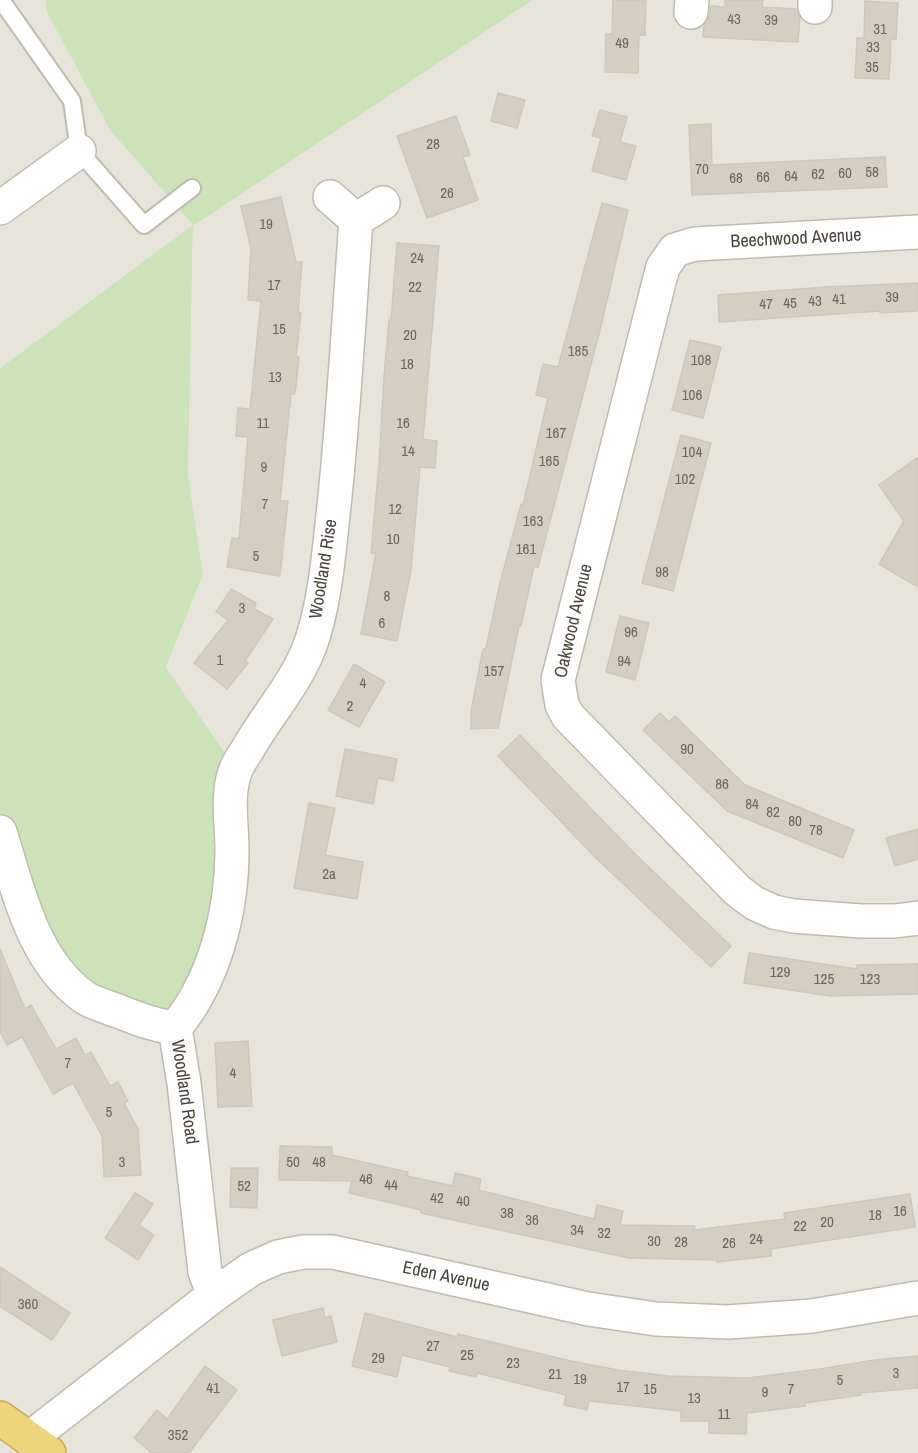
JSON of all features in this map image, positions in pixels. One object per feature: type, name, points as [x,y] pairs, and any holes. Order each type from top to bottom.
[{"type":"highway","points":[[0,1418],[40,1446]]},
{"type":"street","points":[[0,208],[79,151]]},
{"type":"street","points":[[330,197],[356,220],[383,203]]},
{"type":"street","name":"Woodland Rise","points":[[175,1028],[188,1012],[214,958],[227,909],[232,873],[230,801],[236,769],[264,722],[294,680],[311,642],[324,598],[338,464],[356,220]]},
{"type":"street","name":"Beechwood Avenue","points":[[675,250],[694,244],[918,232]]},
{"type":"street","name":"Oakwood Avenue","points":[[675,250],[663,267],[561,667],[558,680],[561,705],[568,716],[737,890],[754,903],[774,912],[804,917],[861,921],[918,918]]},
{"type":"street","name":"Woodland Road","points":[[0,832],[25,910],[42,950],[60,974],[85,998],[151,1025],[175,1028],[184,1083],[205,1272],[214,1295]]},
{"type":"street","name":"Eden Avenue","points":[[40,1446],[214,1295],[251,1269],[278,1257],[303,1252],[333,1252],[588,1309],[656,1319],[728,1322],[812,1316],[918,1298]]},
{"type":"lane","points":[[1,0],[72,101],[79,151],[144,225],[192,188]]},
{"type":"shaded area","points":[[0,0],[45,0],[47,12],[193,225],[533,0],[918,0],[918,1453],[0,1453],[0,832],[236,769],[166,667],[203,574],[188,475],[193,226],[0,368]]},
{"type":"green space","points":[[45,0],[533,0],[193,226],[188,475],[203,574],[166,667],[236,769],[232,873],[175,1028],[85,997],[0,832],[0,368],[193,225],[110,130],[47,12]]},
{"type":"building","points":[[613,0],[646,0],[645,35],[639,35],[638,73],[605,72],[606,34],[612,34]]},
{"type":"building","points":[[725,0],[763,0],[762,7],[797,9],[800,17],[798,42],[703,37],[710,6],[725,7]]},
{"type":"building","points":[[865,1],[898,3],[896,39],[891,39],[889,79],[855,78],[857,38],[864,38]]},
{"type":"building","points":[[498,93],[525,100],[517,128],[491,121]]},
{"type":"building","points":[[600,110],[627,117],[620,142],[636,146],[626,180],[592,171],[601,138],[592,136]]},
{"type":"building","points":[[456,116],[470,155],[463,157],[478,200],[427,218],[397,136]]},
{"type":"building","points":[[711,124],[712,165],[885,157],[887,187],[692,195],[689,125]]},
{"type":"building","points":[[281,197],[296,262],[302,262],[298,312],[301,313],[296,357],[299,357],[295,394],[291,394],[280,501],[288,501],[280,576],[227,567],[232,538],[239,539],[248,437],[236,436],[238,408],[250,409],[261,301],[248,300],[251,248],[241,206]]},
{"type":"building","points":[[602,203],[628,210],[601,326],[538,567],[534,566],[498,728],[471,729],[471,711],[483,649],[486,649],[499,587],[521,504],[523,505],[548,398],[536,395],[543,364],[558,367]]},
{"type":"building","points":[[397,243],[439,246],[423,439],[437,441],[435,468],[420,467],[411,570],[397,641],[361,634],[376,553],[371,553]]},
{"type":"building","points":[[918,283],[918,311],[880,313],[880,311],[719,322],[718,295]]},
{"type":"building","points":[[690,340],[721,347],[703,418],[672,410]]},
{"type":"building","points":[[681,435],[711,443],[673,591],[642,583]]},
{"type":"building","points":[[918,457],[918,587],[879,564],[904,521],[879,485]]},
{"type":"building","points":[[231,589],[256,603],[254,609],[273,619],[245,661],[248,663],[227,689],[194,663],[228,620],[216,612]]},
{"type":"building","points":[[620,616],[649,623],[635,680],[606,672]]},
{"type":"building","points":[[354,664],[385,682],[359,727],[328,710]]},
{"type":"building","points":[[660,713],[669,722],[675,716],[745,785],[854,830],[843,858],[727,811],[643,730]]},
{"type":"building","points":[[520,735],[633,852],[731,946],[711,967],[596,858],[498,756]]},
{"type":"building","points":[[345,749],[397,759],[393,781],[378,778],[373,804],[336,796]]},
{"type":"building","points":[[309,803],[335,808],[325,855],[363,862],[357,899],[294,888]]},
{"type":"building","points":[[918,829],[918,859],[895,866],[886,838]]},
{"type":"building","points":[[0,949],[25,1009],[31,1005],[56,1049],[76,1038],[85,1055],[91,1052],[110,1086],[118,1082],[128,1101],[124,1103],[138,1129],[141,1175],[104,1177],[102,1136],[73,1083],[53,1094],[22,1037],[7,1045],[0,1032]]},
{"type":"building","points":[[749,953],[857,969],[857,965],[918,964],[918,994],[830,996],[744,983]]},
{"type":"building","points":[[248,1041],[252,1106],[218,1107],[215,1043]]},
{"type":"building","points":[[280,1146],[332,1147],[332,1155],[408,1172],[407,1176],[453,1186],[455,1173],[481,1179],[479,1190],[594,1219],[597,1205],[623,1211],[620,1225],[695,1226],[694,1230],[785,1219],[784,1213],[910,1194],[915,1227],[771,1249],[771,1256],[717,1262],[717,1260],[629,1258],[421,1213],[421,1210],[349,1193],[352,1181],[279,1180]]},
{"type":"building","points":[[231,1168],[258,1168],[257,1208],[230,1207]]},
{"type":"building","points":[[135,1193],[153,1204],[139,1225],[154,1235],[138,1260],[105,1238]]},
{"type":"building","points":[[0,1267],[70,1313],[52,1340],[0,1306]]},
{"type":"building","points":[[323,1308],[325,1318],[331,1316],[337,1342],[282,1356],[273,1320]]},
{"type":"building","points":[[365,1313],[457,1337],[458,1334],[571,1361],[669,1376],[747,1378],[918,1356],[918,1388],[860,1393],[861,1395],[805,1403],[806,1406],[747,1413],[746,1434],[709,1433],[709,1421],[681,1421],[681,1411],[589,1401],[587,1410],[564,1405],[566,1395],[477,1373],[476,1377],[449,1371],[450,1367],[402,1355],[397,1377],[352,1366]]},
{"type":"building","points":[[205,1366],[237,1390],[189,1453],[152,1453],[134,1438],[157,1410],[167,1419]]}]
